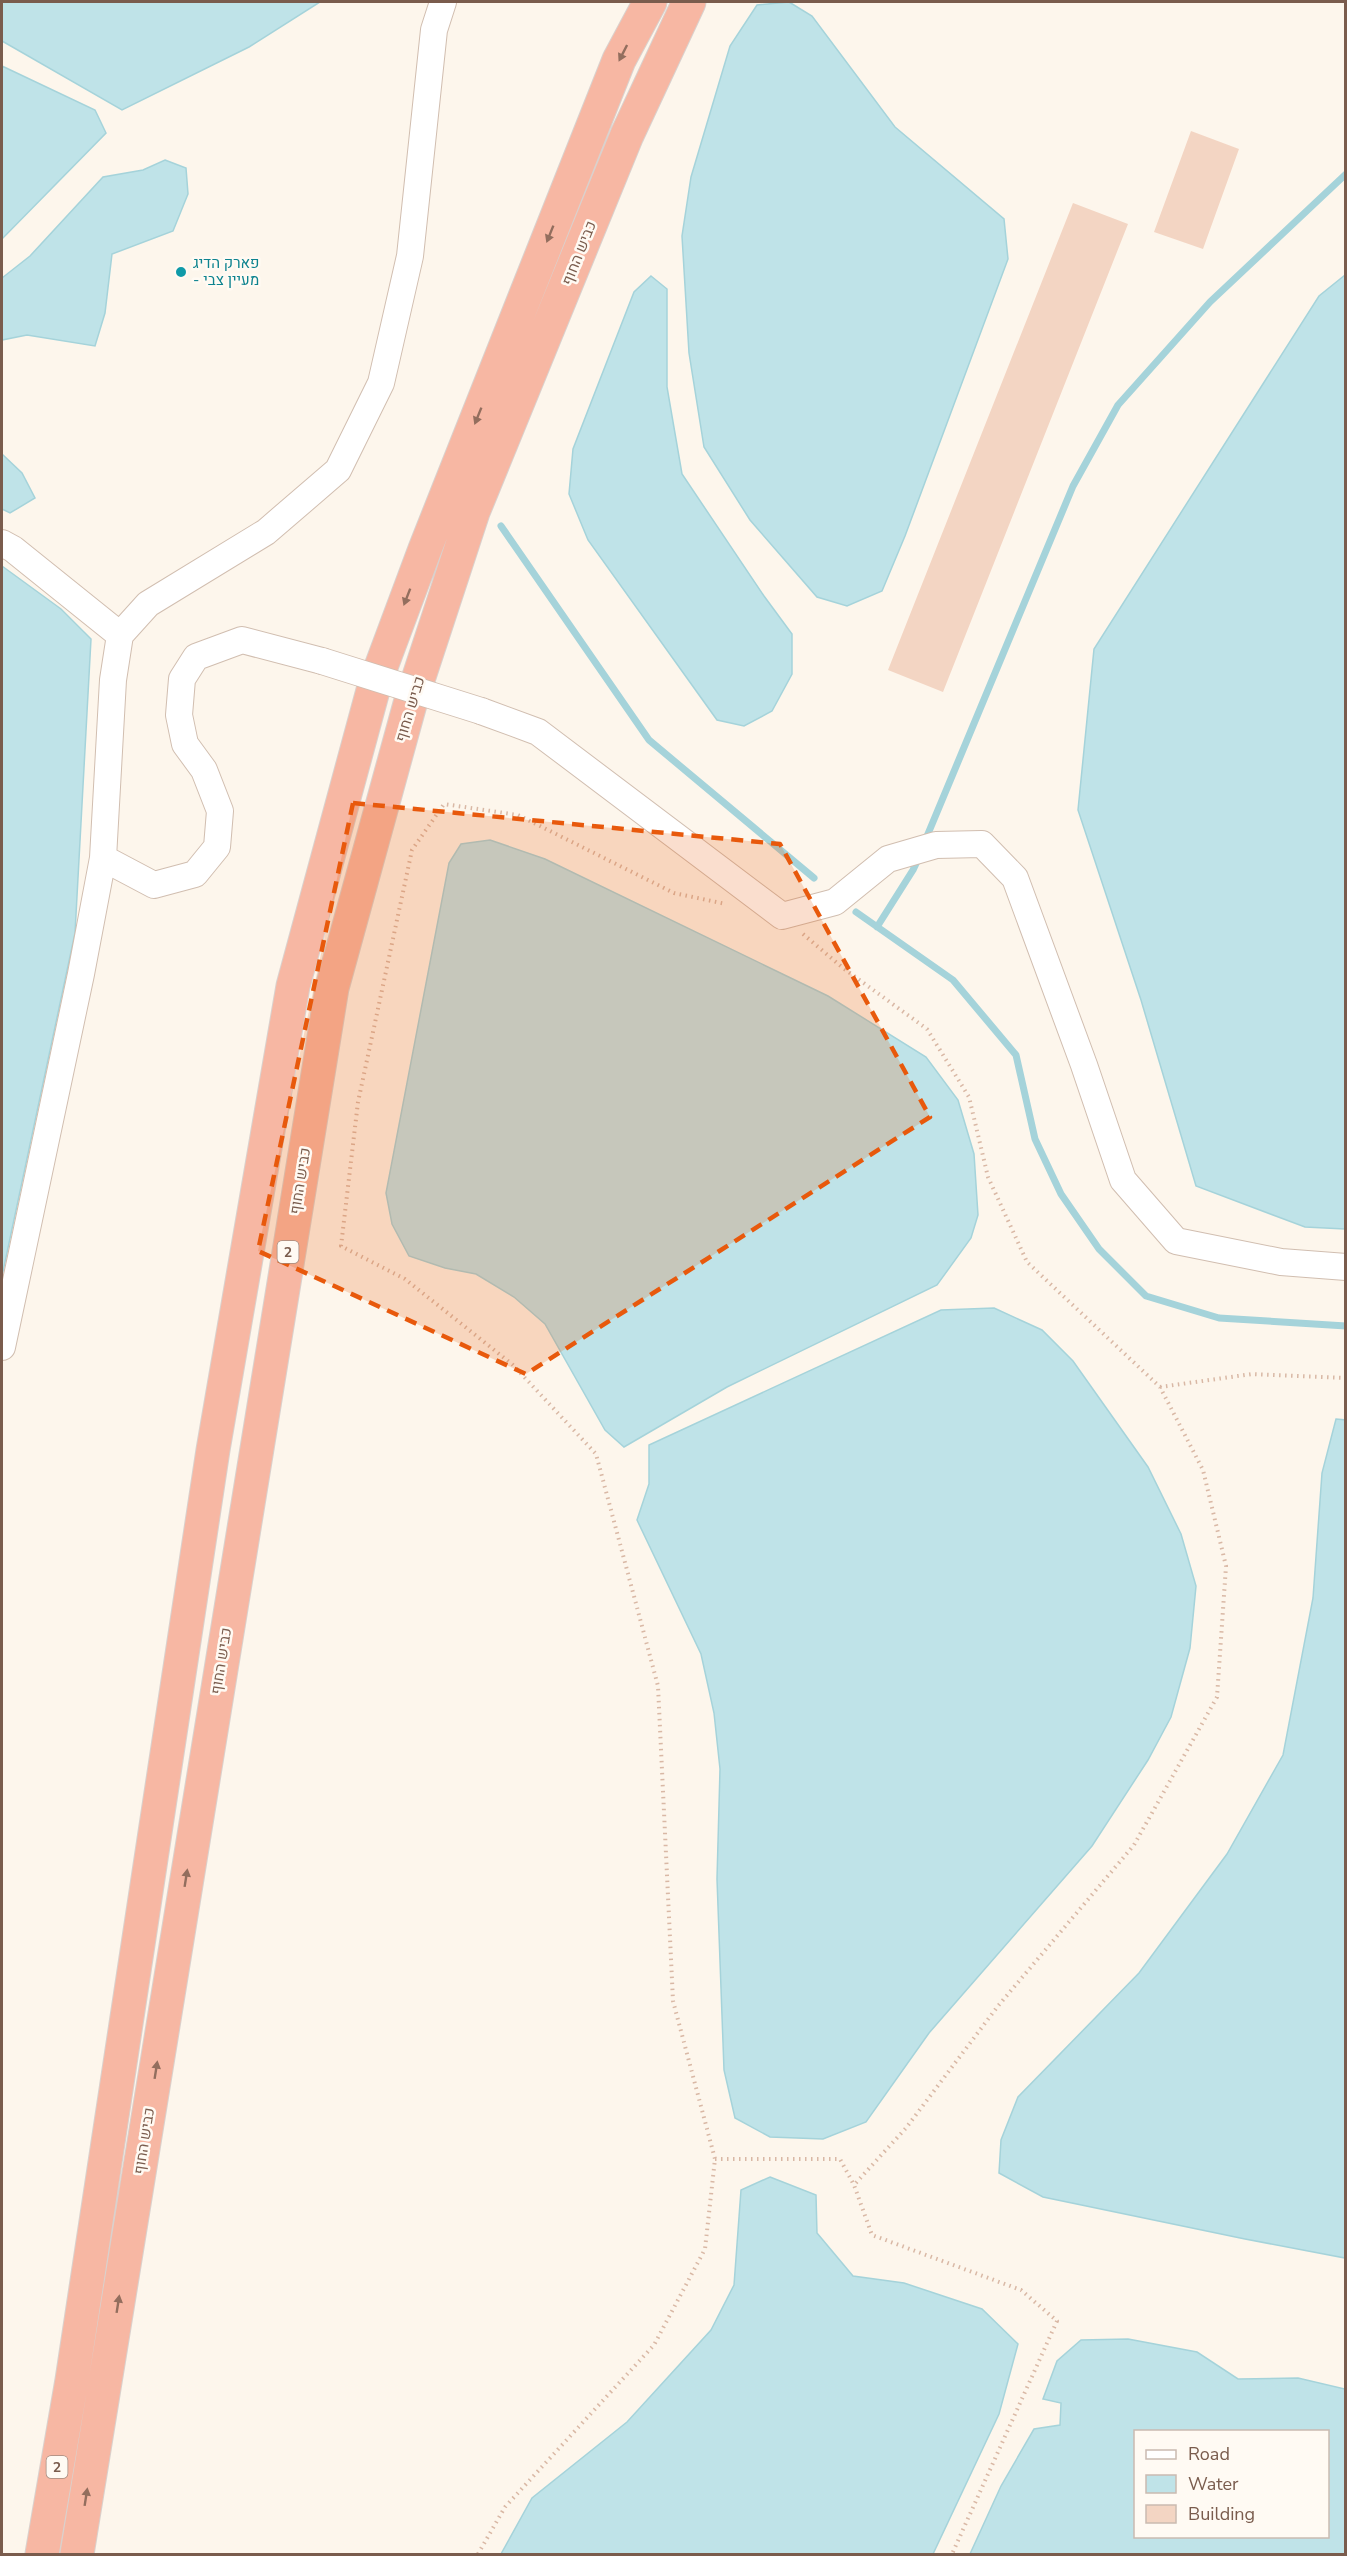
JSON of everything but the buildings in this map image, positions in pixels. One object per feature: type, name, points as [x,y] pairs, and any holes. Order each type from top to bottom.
[{"type":"highway","name":"2","points":[[42,2554],[72,2380],[213,1450],[293,986],[375,683],[425,549],[615,72],[650,2]]},
{"type":"highway","name":"כביש החוף","points":[[77,2554],[332,988],[410,704],[473,512],[627,135],[689,2]]},
{"type":"street","points":[[2,1347],[81,974],[103,858],[113,680],[120,636],[148,604],[266,532],[338,470],[381,383],[405,279],[410,256],[434,30],[443,2]]},
{"type":"street","points":[[2,543],[13,549],[120,636]]},
{"type":"street","points":[[103,858],[154,885],[195,874],[218,847],[220,811],[204,770],[185,744],[179,715],[182,679],[196,657],[242,640],[481,711],[538,732],[782,916],[835,902],[888,860],[936,845],[982,844],[1015,878],[1084,1065],[1123,1180],[1176,1241],[1281,1262],[1346,1267]]},
{"type":"path","points":[[478,2554],[505,2506],[654,2345],[705,2249],[715,2159],[673,2001],[658,1686],[596,1454],[513,1365],[405,1279],[340,1246],[358,1102],[412,850],[444,804],[518,815],[674,893],[728,904]]},
{"type":"path","points":[[782,916],[843,968],[927,1029],[969,1097],[988,1177],[1027,1262],[1160,1387],[1203,1470],[1226,1566],[1217,1697],[1134,1845],[998,2006],[906,2128],[854,2185]]},
{"type":"path","points":[[1160,1387],[1252,1374],[1346,1378]]},
{"type":"path","points":[[715,2159],[840,2159],[854,2185],[872,2235],[1021,2290],[1057,2320],[952,2554]]},
{"type":"highlighted area","points":[[353,803],[780,844],[930,1117],[526,1374],[258,1251]]},
{"type":"water","points":[[2,2],[320,2],[249,47],[122,110],[2,41]]},
{"type":"water","points":[[789,2],[812,16],[895,127],[1004,219],[1008,259],[905,536],[882,591],[847,606],[817,597],[750,520],[704,447],[689,353],[682,236],[691,177],[730,46],[757,5]]},
{"type":"water","points":[[2,66],[95,110],[106,133],[2,239]]},
{"type":"water","points":[[165,160],[186,168],[188,194],[173,231],[112,254],[105,313],[95,346],[27,335],[2,340],[2,278],[30,256],[103,177],[143,170]]},
{"type":"water","points":[[1345,275],[1346,1229],[1305,1227],[1196,1186],[1141,1000],[1078,810],[1094,649],[1319,296]]},
{"type":"water","points":[[651,276],[667,289],[667,387],[682,474],[792,634],[792,674],[772,711],[744,726],[717,720],[588,540],[569,494],[573,449],[634,292]]},
{"type":"water","points":[[2,454],[22,473],[35,498],[10,513],[2,509]]},
{"type":"water","points":[[2,566],[61,609],[91,639],[75,933],[2,1276]]},
{"type":"water","points":[[490,840],[545,859],[828,996],[926,1057],[958,1100],[974,1154],[978,1215],[971,1238],[937,1285],[727,1387],[624,1447],[605,1430],[545,1324],[514,1297],[476,1274],[445,1268],[409,1256],[392,1224],[386,1193],[449,863],[461,844]]},
{"type":"water","points":[[994,1308],[1042,1330],[1073,1361],[1148,1467],[1181,1534],[1196,1586],[1190,1648],[1171,1717],[1148,1760],[1092,1846],[929,2033],[866,2122],[823,2139],[770,2137],[735,2118],[724,2070],[717,1879],[720,1769],[714,1713],[701,1654],[637,1520],[649,1484],[649,1445],[941,1310]]},
{"type":"water","points":[[1336,1419],[1346,1420],[1345,2258],[1043,2197],[999,2173],[1001,2140],[1018,2097],[1139,1973],[1227,1854],[1283,1755],[1313,1598],[1322,1473]]},
{"type":"water","points":[[770,2177],[816,2195],[817,2233],[853,2276],[904,2283],[982,2309],[1018,2344],[999,2414],[933,2554],[501,2554],[532,2498],[627,2422],[711,2330],[734,2285],[741,2190]]},
{"type":"water","points":[[1128,2339],[1197,2352],[1238,2379],[1298,2378],[1345,2389],[1345,2554],[970,2554],[1001,2486],[1034,2429],[1060,2425],[1061,2403],[1043,2399],[1057,2361],[1081,2340]]},
{"type":"waterway","points":[[925,841],[1073,486],[1118,405],[1210,302],[1346,174]]},
{"type":"waterway","points":[[501,526],[649,740],[814,878]]},
{"type":"waterway","points":[[877,927],[919,857]]},
{"type":"waterway","points":[[856,912],[953,980],[1016,1055],[1035,1139],[1061,1194],[1099,1249],[1146,1296],[1219,1318],[1346,1326]]},
{"type":"place","name":"פארק הדיג - מעיין צבי","points":[[181,272]]}]
